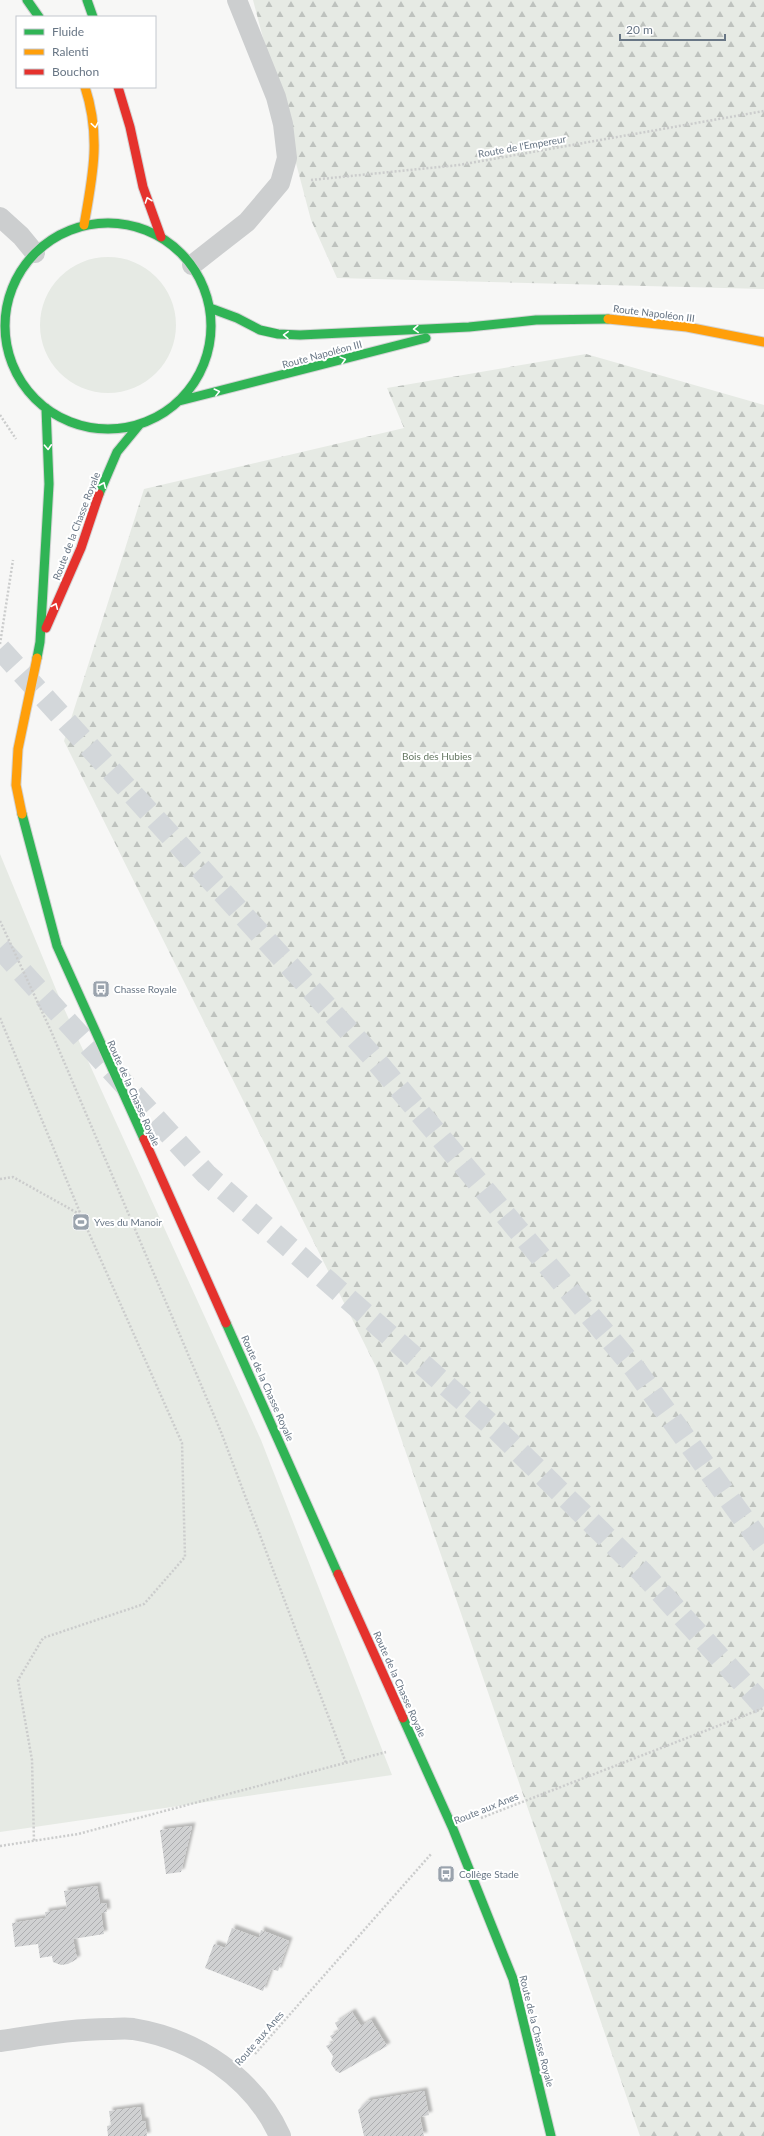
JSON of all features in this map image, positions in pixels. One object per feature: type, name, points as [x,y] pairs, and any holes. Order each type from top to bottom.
[{"type":"main road","points":[[27,0],[38,16]]},
{"type":"main road","points":[[88,0],[93,16]]},
{"type":"main road","points":[[84,226],[95,170],[97,138],[91,103],[85,88]]},
{"type":"main road","points":[[118,88],[130,127],[143,187],[160,237]]},
{"type":"main road","name":"Route Napoléon III","points":[[110,223],[136,226],[160,237],[178,249],[192,265],[204,285],[210,308],[210,342],[200,374],[179,401],[161,414],[140,424],[116,429],[91,427],[67,420],[46,408],[30,393],[17,375],[9,353],[5,329],[7,306],[14,283],[23,267],[35,253],[58,236],[84,226],[110,223]]},
{"type":"main road","points":[[0,288],[14,283]]},
{"type":"main road","name":"Route Napoléon III","points":[[210,308],[237,318],[260,330],[278,334],[307,335],[469,327],[536,320],[602,318],[687,327],[764,342]]},
{"type":"main road","name":"Route Napoléon III","points":[[179,401],[469,327]]},
{"type":"main road","points":[[6,371],[17,375]]},
{"type":"main road","name":"Route de la Chasse Royale","points":[[46,408],[49,484],[40,642],[18,749],[16,785],[23,820],[57,946],[453,1829],[514,1979],[551,2136]]},
{"type":"main road","name":"Route de la Chasse Royale","points":[[40,642],[81,548],[97,499],[117,452],[140,424]]},
{"type":"street","points":[[0,2041],[80,2029],[132,2029],[163,2036],[204,2054],[236,2076],[254,2096],[274,2123],[280,2136]]},
{"type":"lane","points":[[192,265],[248,222],[280,183],[288,158],[284,124],[276,97],[237,0]]},
{"type":"lane","points":[[0,217],[35,253]]},
{"type":"path","name":"Route de l'Empereur","points":[[280,183],[459,165],[764,111]]},
{"type":"path","points":[[0,415],[15,435],[17,443]]},
{"type":"path","points":[[0,644],[14,552]]},
{"type":"path","points":[[0,921],[51,1031],[221,1432],[346,1763]]},
{"type":"path","points":[[0,1018],[81,1215],[182,1443],[185,1557],[144,1604],[43,1638],[18,1680],[32,1760],[34,1841]]},
{"type":"path","points":[[0,1179],[13,1177],[81,1215]]},
{"type":"path","name":"Route aux Anes","points":[[236,2076],[453,1829],[764,1708]]},
{"type":"path","points":[[0,1846],[78,1834],[415,1744]]},
{"type":"green space","points":[[253,0],[764,0],[764,289],[337,278],[311,220]]},
{"type":"green space","points":[[108,257],[128,260],[140,265],[156,277],[168,293],[173,305],[176,325],[173,345],[168,357],[156,373],[140,385],[128,390],[108,393],[88,390],[76,385],[60,373],[48,357],[43,345],[40,325],[43,305],[48,293],[60,277],[76,265],[88,260]]},
{"type":"green space","name":"Bois des Hubies","points":[[586,354],[764,405],[764,2136],[640,2136],[378,1371],[64,741],[144,489],[404,428],[387,388]]},
{"type":"green space","name":"Yves du Manoir","points":[[0,854],[62,1004],[261,1440],[392,1775],[0,1832]]},
{"type":"building","points":[[192,1826],[181,1872],[166,1874],[160,1830]]},
{"type":"building","points":[[97,1886],[100,1903],[106,1903],[107,1912],[101,1913],[104,1934],[73,1939],[77,1959],[68,1964],[61,1965],[53,1962],[52,1956],[40,1958],[38,1944],[15,1947],[12,1923],[46,1918],[45,1912],[67,1909],[64,1891]]},
{"type":"building","points":[[232,1928],[259,1938],[261,1930],[289,1941],[278,1971],[271,1969],[263,1991],[205,1968],[214,1944],[225,1948]]},
{"type":"building","points":[[352,2012],[361,2026],[371,2020],[387,2046],[340,2073],[336,2071],[331,2064],[333,2056],[326,2046],[334,2042],[330,2036],[339,2031],[335,2023]]},
{"type":"building","points":[[424,2091],[429,2115],[420,2117],[424,2136],[364,2136],[358,2110],[367,2101]]},
{"type":"building","points":[[140,2107],[142,2121],[145,2121],[147,2136],[108,2136],[107,2126],[111,2125],[109,2111]]},
{"type":"tunnel","points":[[0,649],[371,1055],[635,1369],[764,1547]]},
{"type":"tunnel","points":[[0,948],[206,1174],[497,1430],[642,1572],[764,1706]]},
{"type":"traffic: fast","points":[[27,0],[38,16]]},
{"type":"traffic: fast","points":[[87,0],[93,16]]},
{"type":"traffic: fast","points":[[108,223],[128,225],[147,231],[156,235],[181,253],[199,278],[203,287],[209,306],[211,326],[209,346],[203,365],[199,374],[181,399],[156,417],[147,421],[128,427],[108,429],[88,427],[69,421],[60,417],[35,399],[17,374],[13,365],[7,346],[5,326],[7,306],[13,287],[17,278],[35,253],[60,235],[69,231],[88,225],[108,223]]},
{"type":"traffic: fast","points":[[210,308],[237,318],[260,330],[278,334],[300,335],[469,327],[536,320],[608,319]]},
{"type":"traffic: fast","points":[[179,401],[426,338]]},
{"type":"traffic: fast","points":[[37,658],[40,642],[49,484],[46,408]]},
{"type":"traffic: fast","points":[[99,494],[117,452],[140,424]]},
{"type":"traffic: fast","points":[[22,814],[57,946],[144,1139]]},
{"type":"traffic: fast","points":[[226,1323],[338,1574]]},
{"type":"traffic: fast","points":[[403,1718],[453,1829],[513,1979],[551,2136]]},
{"type":"traffic: slow","points":[[84,225],[94,156],[93,122],[85,88]]},
{"type":"traffic: slow","points":[[608,319],[687,327],[764,342]]},
{"type":"traffic: slow","points":[[22,814],[16,785],[18,749],[37,658]]},
{"type":"traffic: jam","points":[[118,88],[130,127],[143,187],[161,237]]},
{"type":"traffic: jam","points":[[46,628],[81,548],[99,494]]},
{"type":"traffic: jam","points":[[144,1139],[226,1323]]},
{"type":"traffic: jam","points":[[338,1574],[403,1718]]},
{"type":"place","name":"Chasse Royale","points":[[101,989]]},
{"type":"place","name":"Yves du Manoir","points":[[81,1222]]},
{"type":"place","name":"Collège Stade","points":[[446,1874]]}]
